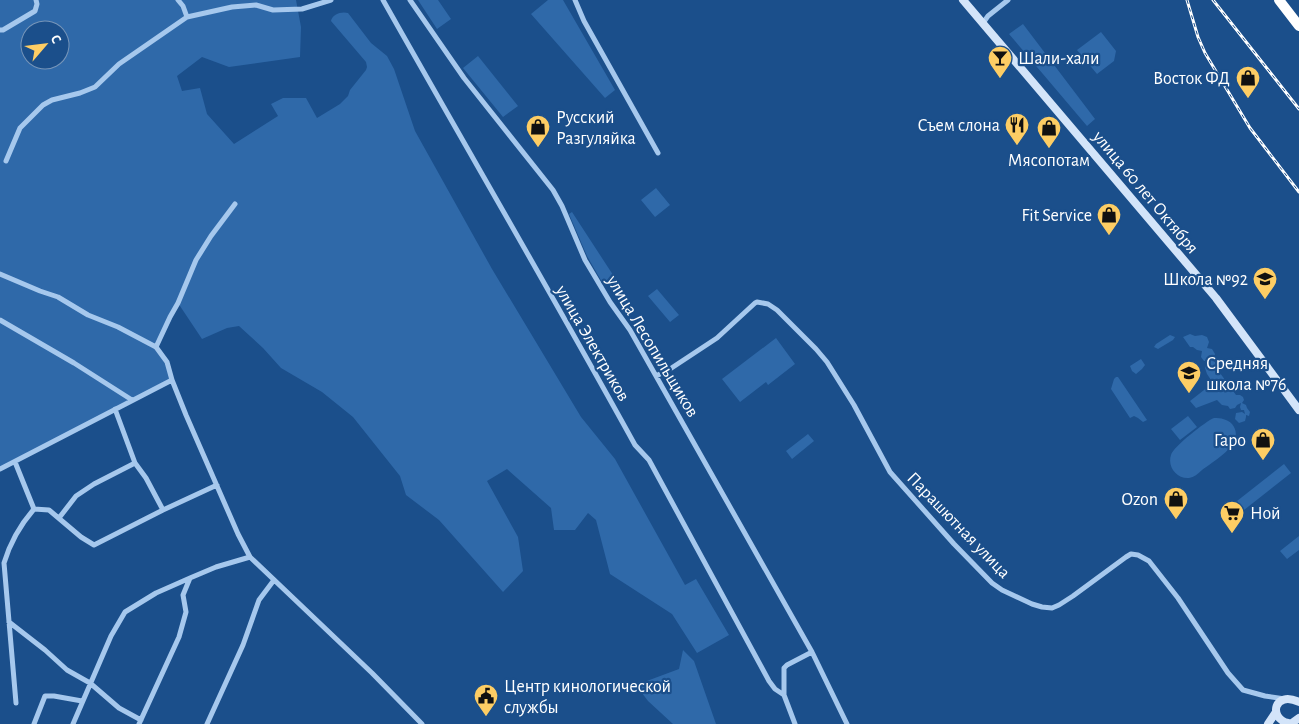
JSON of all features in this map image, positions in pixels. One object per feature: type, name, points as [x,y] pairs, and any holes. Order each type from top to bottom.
[{"type":"highway","points":[[1279,0],[1299,26]]},
{"type":"main road","name":"улица 60 лет Октября","points":[[964,0],[1216,298],[1299,410]]},
{"type":"main road","points":[[1268,724],[1279,702],[1285,699],[1292,699],[1299,703]]},
{"type":"main road","points":[[1276,710],[1281,721],[1286,724],[1299,718]]},
{"type":"street","points":[[2,30],[36,11],[36,0]]},
{"type":"street","points":[[178,0],[183,6],[186,17]]},
{"type":"street","points":[[6,162],[20,128],[43,105],[52,100],[80,94],[95,87],[119,64],[186,17],[232,7],[256,5],[273,10],[302,9],[331,0]]},
{"type":"street","name":"улица Электриков","points":[[383,0],[635,445],[649,460],[769,681],[775,689],[784,695]]},
{"type":"street","name":"улица Лесопильщиков","points":[[410,0],[464,78],[553,190],[562,206],[585,260],[610,302],[630,330],[812,652],[847,724]]},
{"type":"street","points":[[575,0],[584,21],[658,154]]},
{"type":"street","points":[[983,23],[988,16],[1008,0]]},
{"type":"street","points":[[156,347],[196,260],[235,204]]},
{"type":"street","points":[[0,274],[40,291],[58,296],[88,315],[118,327],[156,347],[167,362],[172,380],[238,534],[250,557],[372,673],[422,724]]},
{"type":"street","name":"Парашютная улица","points":[[656,376],[717,338],[756,302],[768,304],[777,310],[827,362],[854,405],[890,472],[992,583],[1021,600],[1042,607],[1052,608],[1073,596],[1131,554],[1144,558],[1149,561],[1178,598],[1228,673],[1243,690],[1265,696]]},
{"type":"street","points":[[0,320],[74,363],[132,400]]},
{"type":"street","points":[[0,469],[172,380]]},
{"type":"street","points":[[115,409],[135,463],[146,478],[163,510]]},
{"type":"street","points":[[15,462],[34,509]]},
{"type":"street","points":[[60,518],[76,496],[94,484],[135,463]]},
{"type":"street","points":[[34,509],[48,510],[94,545],[217,485]]},
{"type":"street","points":[[16,703],[4,563],[8,549],[34,509]]},
{"type":"street","points":[[73,724],[111,636],[125,612],[156,593],[190,578],[216,567],[250,557]]},
{"type":"street","points":[[9,622],[67,670],[90,683],[119,708],[140,722],[179,637],[186,612],[184,595],[190,578]]},
{"type":"street","points":[[207,724],[243,645],[259,600],[274,580]]},
{"type":"street","points":[[795,724],[784,695],[784,668],[812,652]]},
{"type":"street","points":[[34,724],[45,696],[82,701]]},
{"type":"street","points":[[1265,696],[1285,699]]},
{"type":"street","points":[[1265,696],[1273,702],[1276,710]]},
{"type":"shaded area","points":[[0,0],[296,0],[301,27],[300,57],[229,67],[202,57],[177,76],[182,91],[200,88],[207,114],[234,144],[278,116],[271,104],[283,98],[306,98],[317,118],[340,104],[348,96],[350,90],[367,67],[366,62],[331,21],[338,14],[348,13],[371,43],[387,56],[394,69],[415,131],[492,269],[581,417],[615,459],[685,585],[696,579],[729,635],[697,653],[672,614],[610,574],[596,520],[588,513],[575,530],[554,530],[551,508],[507,469],[487,481],[518,537],[523,571],[503,592],[439,520],[406,495],[400,476],[353,417],[322,392],[281,368],[239,326],[227,328],[202,339],[178,303],[171,321],[156,347],[167,362],[172,380],[0,469]]},
{"type":"shaded area","points":[[418,0],[438,0],[451,19],[437,29]]},
{"type":"shaded area","points":[[548,0],[563,0],[615,90],[605,98],[531,14]]},
{"type":"shaded area","points":[[1023,24],[1095,119],[1087,126],[1009,34]]},
{"type":"shaded area","points":[[1101,32],[1116,51],[1114,61],[1097,74],[1077,50]]},
{"type":"shaded area","points":[[478,56],[518,106],[503,117],[463,68]]},
{"type":"shaded area","points":[[656,188],[670,205],[655,217],[641,200]]},
{"type":"shaded area","points":[[572,212],[615,278],[606,283],[602,282],[587,256],[569,214]]},
{"type":"shaded area","points":[[657,289],[679,315],[670,322],[648,296]]},
{"type":"shaded area","points":[[1190,334],[1207,337],[1209,342],[1207,348],[1212,349],[1215,354],[1212,361],[1220,364],[1220,373],[1236,395],[1243,397],[1242,403],[1246,405],[1250,412],[1249,416],[1246,415],[1245,421],[1239,423],[1235,419],[1236,413],[1242,412],[1245,414],[1244,410],[1241,410],[1241,403],[1235,408],[1230,409],[1217,400],[1196,408],[1190,401],[1213,383],[1205,368],[1210,361],[1204,361],[1201,357],[1202,351],[1190,347],[1183,337]]},
{"type":"shaded area","points":[[1170,335],[1175,337],[1173,340],[1158,349],[1154,347],[1156,344]]},
{"type":"shaded area","points":[[776,338],[795,364],[768,385],[766,382],[740,402],[722,379]]},
{"type":"shaded area","points":[[1141,359],[1145,365],[1136,374],[1130,366]]},
{"type":"shaded area","points":[[1116,377],[1118,377],[1147,420],[1143,422],[1134,416],[1130,418],[1111,389]]},
{"type":"shaded area","points":[[1188,416],[1197,427],[1180,440],[1171,429]]},
{"type":"shaded area","points":[[1214,418],[1224,419],[1232,424],[1236,431],[1232,445],[1221,456],[1194,476],[1189,478],[1181,477],[1170,464],[1173,451],[1190,435]]},
{"type":"shaded area","points":[[808,434],[814,441],[792,459],[786,451]]},
{"type":"shaded area","points":[[1284,464],[1291,473],[1244,510],[1237,501]]},
{"type":"shaded area","points":[[1299,536],[1299,550],[1287,559],[1280,551]]},
{"type":"shaded area","points":[[683,650],[694,661],[716,724],[673,724],[648,701],[636,685],[679,669]]},
{"type":"railway","points":[[1187,0],[1205,53],[1250,128],[1299,192]]},
{"type":"railway","points":[[1213,0],[1299,109]]},
{"type":"place","name":"Шали-хали","points":[[1000,79]]},
{"type":"place","name":"Восток ФД","points":[[1248,99]]},
{"type":"place","name":"Съем слона","points":[[1017,146]]},
{"type":"place","name":"Русский Разгуляйка","points":[[538,148]]},
{"type":"place","name":"Мясопотам","points":[[1049,149]]},
{"type":"place","name":"Fit Service","points":[[1109,236]]},
{"type":"place","name":"Школа №92","points":[[1265,300]]},
{"type":"place","name":"Средняя школа №76","points":[[1189,394]]},
{"type":"place","name":"Гаро","points":[[1263,461]]},
{"type":"place","name":"Ozon","points":[[1176,520]]},
{"type":"place","name":"Ной","points":[[1232,534]]},
{"type":"place","name":"Центр кинологической службы","points":[[486,717]]}]
